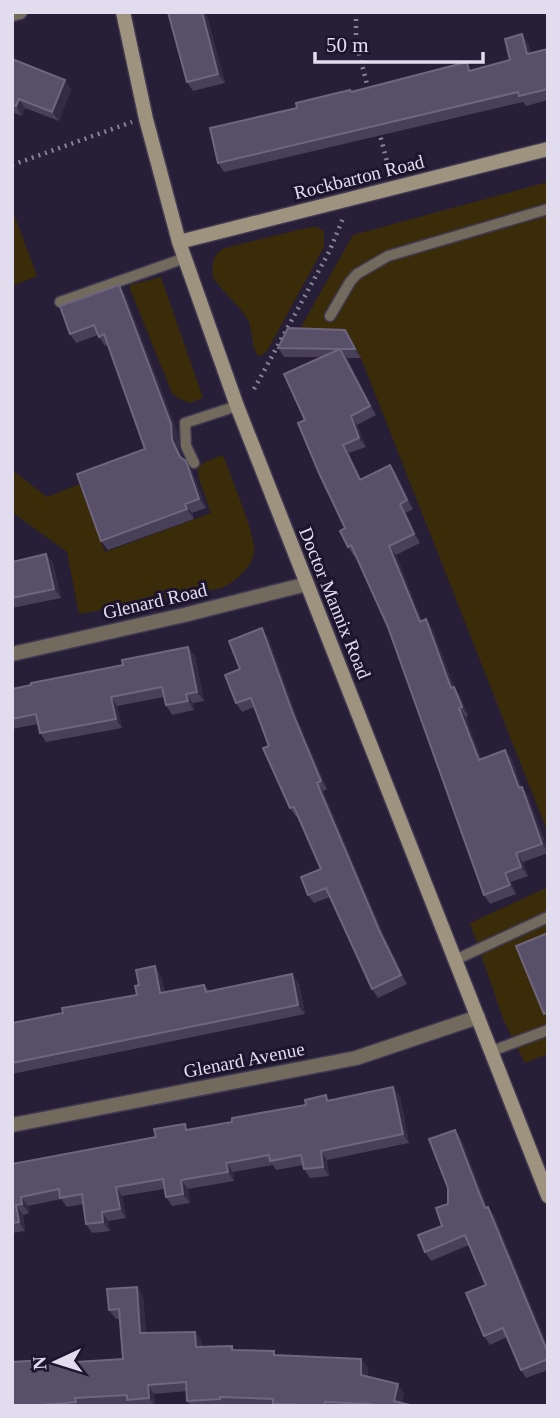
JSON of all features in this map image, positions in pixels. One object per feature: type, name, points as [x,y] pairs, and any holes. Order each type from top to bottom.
[{"type":"street","points":[[12,14],[20,12]]},
{"type":"street","name":"Doctor Mannix Road","points":[[123,12],[146,119],[179,243],[237,406],[548,1196]]},
{"type":"street","name":"Rockbarton Road","points":[[179,243],[548,149]]},
{"type":"street","name":"Glenard Road","points":[[12,654],[307,584]]},
{"type":"street","name":"Glenard Avenue","points":[[12,1125],[356,1058],[478,1017]]},
{"type":"lane","points":[[330,316],[357,274],[388,256],[548,209]]},
{"type":"lane","points":[[60,302],[185,258]]},
{"type":"lane","points":[[194,463],[186,446],[186,423],[237,406]]},
{"type":"lane","points":[[455,960],[548,917]]},
{"type":"lane","points":[[492,1051],[548,1030]]},
{"type":"path","points":[[356,12],[356,42],[370,95]]},
{"type":"path","points":[[12,165],[120,125],[146,119]]},
{"type":"path","points":[[376,121],[393,188]]},
{"type":"path","points":[[254,389],[329,252],[342,223],[348,200]]},
{"type":"shaded area","points":[[548,182],[548,833],[361,358],[284,357],[353,235]]},
{"type":"shaded area","points":[[12,209],[37,276],[12,286]]},
{"type":"shaded area","points":[[310,227],[324,231],[324,247],[267,351],[259,357],[248,320],[213,277],[214,260],[225,248]]},
{"type":"shaded area","points":[[161,277],[203,398],[190,403],[172,393],[130,289],[130,285]]},
{"type":"shaded area","points":[[223,455],[246,518],[254,551],[247,568],[238,578],[222,588],[79,614],[67,552],[12,512],[12,470],[47,497],[79,484],[105,552],[211,513],[198,468]]},
{"type":"shaded area","points":[[548,887],[548,1054],[525,1063],[504,1021],[470,923]]},
{"type":"building","points":[[168,12],[202,12],[218,74],[187,82]]},
{"type":"building","points":[[522,34],[527,54],[548,49],[548,89],[519,96],[518,92],[218,163],[210,128],[297,108],[296,103],[350,90],[351,92],[467,62],[469,71],[510,60],[505,39]]},
{"type":"building","points":[[12,59],[65,80],[52,112],[19,99],[16,106],[12,105]]},
{"type":"building","points":[[119,285],[171,424],[172,440],[180,457],[186,461],[199,499],[185,504],[187,509],[101,541],[77,474],[145,449],[104,334],[99,337],[94,325],[70,334],[60,306]]},
{"type":"building","points":[[288,328],[345,330],[355,349],[278,348]]},
{"type":"building","points":[[340,349],[370,406],[351,416],[359,438],[343,445],[360,480],[390,465],[407,500],[400,504],[414,534],[389,546],[420,622],[426,619],[451,688],[454,687],[462,707],[459,708],[479,760],[505,750],[519,788],[522,787],[542,844],[516,853],[521,867],[505,873],[510,885],[484,895],[388,627],[351,545],[348,547],[340,531],[345,528],[298,423],[305,420],[284,374]]},
{"type":"building","points":[[46,554],[54,589],[12,598],[12,562]]},
{"type":"building","points":[[262,628],[321,781],[317,783],[379,930],[401,975],[372,989],[326,888],[308,895],[301,877],[321,869],[294,807],[290,808],[263,748],[269,746],[251,698],[236,703],[225,675],[240,669],[229,641]]},
{"type":"building","points":[[188,647],[197,692],[186,694],[188,701],[166,705],[162,687],[111,697],[116,719],[40,733],[36,714],[12,719],[12,689],[123,665],[122,660]]},
{"type":"building","points":[[548,933],[548,1012],[544,1014],[516,946]]},
{"type":"building","points":[[155,966],[160,993],[204,985],[206,992],[292,974],[298,1005],[12,1063],[12,1023],[63,1013],[62,1008],[137,995],[135,986],[139,985],[136,970]]},
{"type":"building","points":[[393,1087],[403,1134],[321,1151],[323,1167],[304,1169],[301,1155],[270,1161],[269,1155],[226,1163],[228,1172],[181,1180],[183,1194],[166,1197],[163,1179],[116,1187],[120,1209],[102,1212],[103,1222],[86,1224],[82,1194],[60,1198],[59,1189],[21,1197],[22,1204],[16,1205],[19,1222],[12,1223],[12,1164],[156,1137],[154,1129],[185,1124],[186,1130],[232,1122],[232,1118],[306,1105],[305,1100],[326,1095],[327,1101]]},
{"type":"building","points":[[455,1130],[485,1208],[488,1207],[548,1353],[548,1359],[521,1370],[503,1328],[484,1336],[466,1293],[486,1285],[465,1235],[425,1252],[418,1235],[442,1226],[436,1208],[448,1204],[448,1188],[429,1139]]},
{"type":"building","points":[[137,1287],[140,1333],[195,1332],[196,1347],[232,1346],[232,1350],[274,1351],[274,1355],[361,1359],[361,1375],[398,1384],[394,1401],[414,1406],[325,1402],[325,1406],[302,1406],[273,1404],[273,1399],[220,1397],[187,1401],[186,1382],[148,1385],[149,1398],[127,1400],[127,1395],[75,1398],[76,1402],[12,1406],[12,1362],[45,1360],[45,1364],[123,1359],[119,1309],[109,1310],[107,1289]]}]
